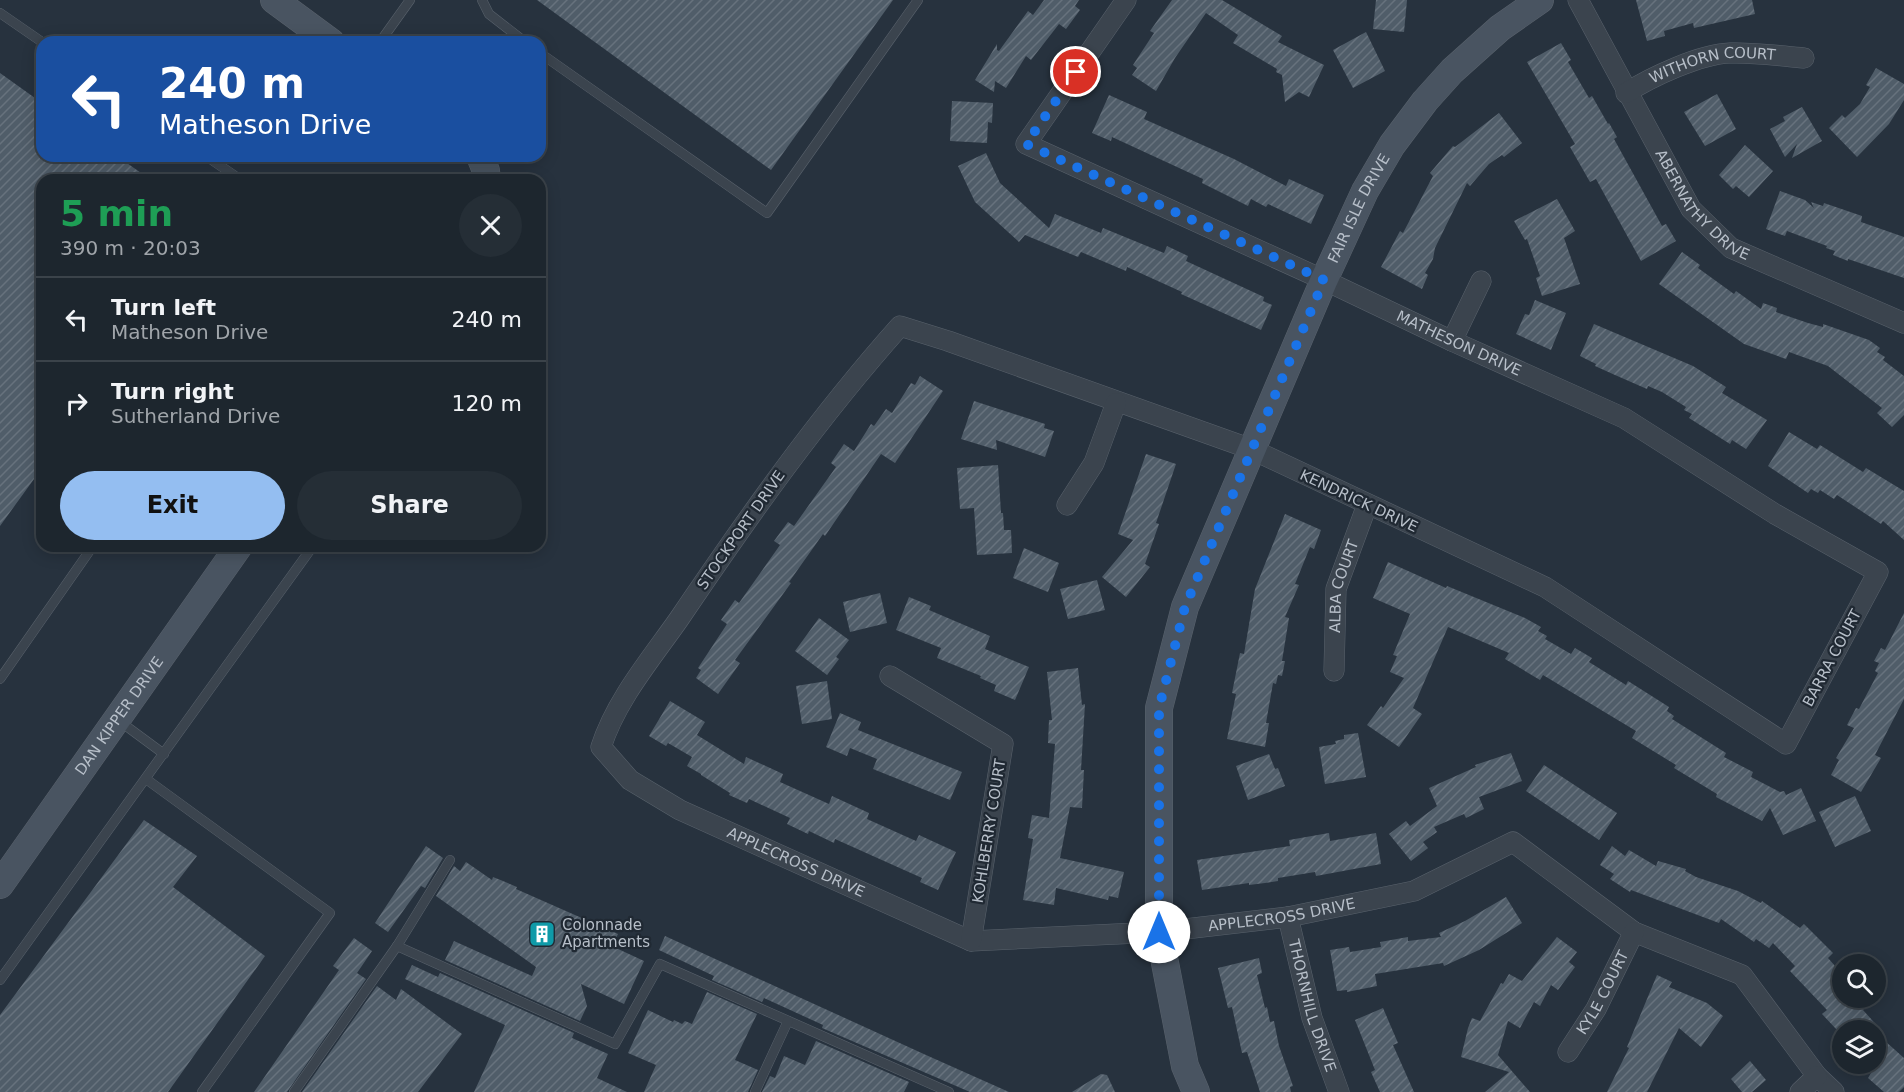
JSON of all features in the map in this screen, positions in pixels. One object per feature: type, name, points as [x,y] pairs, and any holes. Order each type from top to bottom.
[{"type":"street","points":[[274,0],[323,36]]},
{"type":"street","name":"MATHESON DRIVE","points":[[1126,0],[1026,144],[1624,418],[1776,514],[1878,572]]},
{"type":"street","name":"FAIR ISLE DRIVE","points":[[1196,1092],[1185,1066],[1159,932],[1159,708],[1185,607],[1324,280],[1365,191],[1392,145],[1425,101],[1452,71],[1500,28],[1540,0]]},
{"type":"street","name":"ABERNATHY DRIVE","points":[[1578,0],[1626,93],[1691,209],[1731,248],[1904,323]]},
{"type":"street","name":"WITHORN COURT","points":[[1626,93],[1650,78],[1699,60],[1728,53],[1804,58]]},
{"type":"street","points":[[1452,341],[1481,280]]},
{"type":"street","name":"KENDRICK DRIVE","points":[[900,326],[1251,449],[1545,587],[1786,744]]},
{"type":"street","name":"STOCKPORT DRIVE","points":[[601,747],[606,732],[623,700],[746,520],[818,422],[900,326]]},
{"type":"street","points":[[1066,505],[1094,463],[1116,403]]},
{"type":"street","name":"ALBA COURT","points":[[1334,671],[1336,589],[1367,505]]},
{"type":"street","name":"DAN KIPPER DRIVE","points":[[0,885],[235,552]]},
{"type":"street","name":"BARRA COURT","points":[[1786,744],[1878,572]]},
{"type":"street","name":"KOHLBERRY COURT","points":[[890,676],[1003,744],[971,941]]},
{"type":"street","name":"APPLECROSS DRIVE","points":[[601,747],[630,780],[680,810],[971,941],[1159,932],[1288,917],[1414,891],[1513,842],[1634,932],[1742,975],[1818,1076],[1834,1092]]},
{"type":"street","name":"THORNHILL DRIVE","points":[[1288,917],[1312,1018],[1339,1092]]},
{"type":"street","name":"KYLE COURT","points":[[1568,1052],[1596,1009],[1634,932]]},
{"type":"street","points":[[1800,1092],[1818,1076]]},
{"type":"lane","points":[[384,36],[410,0]]},
{"type":"lane","points":[[482,0],[489,14],[517,36]]},
{"type":"lane","points":[[546,57],[767,213],[918,0]]},
{"type":"lane","points":[[0,13],[36,38]]},
{"type":"lane","points":[[215,162],[232,174]]},
{"type":"lane","points":[[0,679],[89,552]]},
{"type":"lane","points":[[0,980],[309,552]]},
{"type":"lane","points":[[117,720],[164,754]]},
{"type":"lane","points":[[146,779],[330,913],[202,1092]]},
{"type":"lane","points":[[294,1092],[397,946],[450,860]]},
{"type":"lane","points":[[397,946],[615,1044],[660,964],[949,1092]]},
{"type":"lane","points":[[755,1092],[788,1021]]},
{"type":"building","points":[[537,0],[893,0],[771,170]]},
{"type":"building","points":[[1044,0],[1079,0],[1075,6],[1080,10],[1066,29],[1059,24],[1031,60],[1026,56],[1006,88],[995,81],[994,92],[975,80],[997,44],[999,51],[1028,11],[1033,15]]},
{"type":"building","points":[[1172,0],[1222,0],[1282,36],[1278,42],[1324,65],[1309,97],[1299,92],[1285,102],[1282,75],[1276,72],[1277,69],[1233,43],[1238,35],[1206,13],[1175,58],[1156,91],[1132,75],[1137,68],[1133,65],[1154,33],[1150,31]]},
{"type":"building","points":[[1376,0],[1407,0],[1404,32],[1373,29]]},
{"type":"building","points":[[1636,0],[1752,0],[1755,14],[1694,28],[1693,23],[1664,31],[1665,36],[1647,41]]},
{"type":"building","points":[[1366,32],[1385,71],[1353,88],[1333,50]]},
{"type":"building","points":[[1561,43],[1571,60],[1568,62],[1589,98],[1592,96],[1617,137],[1614,139],[1662,226],[1666,224],[1676,241],[1641,261],[1596,179],[1590,182],[1570,147],[1575,144],[1527,62]]},
{"type":"building","points":[[1876,68],[1904,84],[1904,100],[1889,124],[1857,157],[1829,128],[1842,115],[1845,118],[1860,104],[1870,87],[1866,85]]},
{"type":"building","points":[[0,73],[36,99],[36,162],[126,162],[142,174],[36,174],[36,476],[0,526]]},
{"type":"building","points":[[1717,94],[1736,129],[1705,146],[1684,112]]},
{"type":"building","points":[[1109,95],[1147,112],[1144,119],[1234,159],[1286,186],[1289,179],[1324,195],[1311,224],[1268,204],[1266,207],[1251,199],[1248,206],[1202,183],[1203,179],[1112,137],[1111,141],[1092,133]]},
{"type":"building","points":[[952,101],[993,103],[992,123],[988,122],[987,143],[950,141]]},
{"type":"building","points":[[1802,107],[1822,141],[1792,158],[1797,144],[1785,157],[1770,129],[1785,121],[1783,117]]},
{"type":"building","points":[[1499,113],[1522,143],[1504,157],[1502,155],[1489,164],[1470,186],[1467,183],[1435,248],[1433,259],[1425,273],[1428,275],[1422,289],[1381,267],[1400,231],[1403,233],[1433,176],[1430,173],[1453,146],[1455,147]]},
{"type":"building","points":[[1745,145],[1773,171],[1749,197],[1736,186],[1733,189],[1719,175]]},
{"type":"building","points":[[986,153],[1000,183],[1049,228],[1055,214],[1101,233],[1103,228],[1164,253],[1167,246],[1188,256],[1186,261],[1264,297],[1263,301],[1272,305],[1261,330],[1127,267],[1126,271],[1081,252],[1078,257],[1025,235],[1019,242],[975,202],[958,166]]},
{"type":"building","points":[[1780,191],[1805,200],[1814,208],[1811,202],[1823,206],[1824,203],[1862,216],[1861,222],[1904,237],[1904,278],[1833,255],[1835,251],[1826,248],[1827,246],[1787,231],[1785,236],[1766,229]]},
{"type":"building","points":[[1557,199],[1575,231],[1564,238],[1580,284],[1542,296],[1536,278],[1540,276],[1527,239],[1525,240],[1514,221]]},
{"type":"building","points":[[1682,252],[1700,265],[1698,268],[1734,294],[1736,291],[1761,309],[1763,303],[1777,308],[1776,312],[1823,327],[1823,324],[1869,340],[1880,348],[1877,352],[1885,357],[1883,360],[1904,376],[1904,415],[1892,427],[1877,413],[1882,408],[1828,366],[1789,352],[1786,359],[1744,344],[1659,284]]},
{"type":"building","points":[[1535,300],[1566,313],[1551,350],[1516,334],[1525,314],[1529,315]]},
{"type":"building","points":[[1594,324],[1693,366],[1726,387],[1722,393],[1767,420],[1746,449],[1732,440],[1730,444],[1689,418],[1692,414],[1684,410],[1686,407],[1662,392],[1648,386],[1647,389],[1615,375],[1580,356]]},
{"type":"building","points":[[920,376],[943,391],[895,463],[881,454],[735,660],[740,663],[718,694],[696,678],[701,670],[698,668],[727,624],[721,620],[735,600],[739,603],[780,545],[774,541],[788,522],[794,526],[836,467],[831,463],[844,444],[854,451],[871,424],[874,426],[886,409],[892,413],[911,383],[915,385]]},
{"type":"building","points":[[974,401],[1045,424],[1044,428],[1054,431],[1045,457],[996,440],[997,450],[961,439]]},
{"type":"building","points":[[1789,432],[1817,449],[1820,445],[1863,472],[1866,468],[1904,491],[1904,540],[1883,521],[1881,524],[1837,495],[1834,499],[1820,490],[1818,493],[1811,489],[1808,493],[1768,466]]},
{"type":"building","points":[[1146,454],[1176,464],[1145,564],[1150,567],[1126,597],[1102,577],[1133,540],[1118,534]]},
{"type":"building","points":[[998,465],[1001,513],[1003,513],[1004,530],[1011,530],[1012,553],[977,555],[974,508],[960,509],[957,468]]},
{"type":"building","points":[[1285,514],[1321,530],[1314,549],[1310,547],[1295,584],[1299,585],[1285,617],[1289,618],[1282,661],[1285,661],[1282,676],[1278,675],[1276,684],[1273,683],[1266,723],[1269,723],[1265,747],[1227,739],[1236,694],[1232,693],[1240,653],[1244,654],[1255,589]]},
{"type":"building","points":[[1024,548],[1059,563],[1048,592],[1013,578]]},
{"type":"building","points":[[1388,562],[1446,588],[1447,586],[1525,618],[1541,627],[1538,631],[1547,636],[1545,639],[1571,654],[1575,648],[1592,658],[1589,662],[1626,685],[1628,681],[1669,707],[1667,711],[1674,716],[1672,719],[1726,753],[1724,757],[1753,772],[1751,777],[1780,792],[1784,791],[1786,795],[1801,788],[1816,821],[1783,835],[1770,808],[1762,821],[1716,797],[1717,794],[1674,768],[1676,765],[1632,738],[1636,731],[1543,675],[1540,680],[1505,659],[1509,653],[1448,627],[1413,708],[1422,714],[1399,747],[1367,725],[1381,706],[1383,708],[1404,678],[1390,672],[1397,656],[1393,655],[1410,614],[1373,598]]},
{"type":"building","points":[[1097,580],[1105,610],[1068,619],[1060,589]]},
{"type":"building","points":[[880,593],[887,623],[850,632],[843,602]]},
{"type":"building","points":[[909,597],[931,606],[929,610],[990,636],[985,649],[1029,667],[1015,700],[994,691],[996,685],[980,678],[981,676],[937,658],[941,648],[896,630]]},
{"type":"building","points":[[1904,613],[1904,699],[1875,755],[1881,758],[1861,792],[1831,775],[1839,760],[1836,758],[1854,728],[1847,725],[1856,708],[1859,709],[1878,673],[1875,671],[1879,663],[1874,661],[1881,648],[1885,650]]},
{"type":"building","points":[[819,618],[849,640],[836,657],[839,659],[827,675],[795,651]]},
{"type":"building","points":[[1078,668],[1082,705],[1085,704],[1081,770],[1084,770],[1082,808],[1070,807],[1060,858],[1124,872],[1118,898],[1109,896],[1108,900],[1056,888],[1054,905],[1023,900],[1033,839],[1028,838],[1032,815],[1049,818],[1055,744],[1048,743],[1049,720],[1052,720],[1047,672]]},
{"type":"building","points":[[827,681],[832,719],[802,724],[796,686]]},
{"type":"building","points":[[670,701],[705,722],[697,735],[744,764],[746,757],[783,774],[780,782],[829,804],[832,796],[869,813],[867,819],[916,841],[919,835],[956,852],[938,890],[920,882],[922,878],[835,839],[834,843],[787,824],[790,818],[749,799],[747,803],[729,795],[730,793],[687,766],[692,757],[668,743],[666,746],[649,736]]},
{"type":"building","points":[[840,713],[861,722],[858,730],[962,772],[950,800],[873,769],[877,759],[850,748],[847,756],[826,747]]},
{"type":"building","points":[[1358,733],[1366,777],[1325,784],[1319,747],[1336,744],[1335,741],[1344,739],[1344,735]]},
{"type":"building","points":[[1511,753],[1522,781],[1479,797],[1484,809],[1466,818],[1464,814],[1434,827],[1437,832],[1423,842],[1428,848],[1411,861],[1389,834],[1406,821],[1410,826],[1437,806],[1429,788],[1476,767],[1475,765]]},
{"type":"building","points":[[1269,754],[1285,786],[1248,800],[1236,766]]},
{"type":"building","points":[[1544,765],[1617,813],[1599,840],[1526,791]]},
{"type":"building","points":[[1855,796],[1871,831],[1835,847],[1819,812]]},
{"type":"building","points":[[144,820],[197,856],[173,887],[265,956],[168,1092],[0,1092],[0,1015]]},
{"type":"building","points":[[1329,833],[1330,841],[1376,833],[1381,864],[1316,876],[1315,872],[1278,878],[1278,881],[1202,890],[1197,860],[1290,846],[1289,840]]},
{"type":"building","points":[[426,846],[443,858],[425,888],[421,886],[388,932],[375,923]]},
{"type":"building","points":[[1612,846],[1625,856],[1629,850],[1656,866],[1658,861],[1686,869],[1685,871],[1696,877],[1738,891],[1761,903],[1762,901],[1800,928],[1804,924],[1833,953],[1828,958],[1832,963],[1832,1008],[1865,1008],[1863,1010],[1872,1020],[1832,1020],[1832,1025],[1822,1014],[1827,1010],[1790,971],[1795,966],[1773,943],[1769,948],[1756,939],[1754,942],[1721,919],[1719,923],[1631,890],[1630,892],[1610,879],[1614,874],[1600,865]]},
{"type":"building","points":[[466,862],[492,880],[493,877],[517,887],[516,889],[618,934],[614,942],[617,945],[616,948],[644,961],[624,1004],[581,984],[587,1006],[580,1021],[445,960],[454,941],[532,976],[536,967],[436,896],[454,866],[460,871]]},
{"type":"building","points":[[1506,897],[1522,923],[1479,950],[1444,966],[1443,963],[1375,974],[1377,986],[1347,992],[1347,990],[1337,991],[1330,950],[1349,947],[1350,952],[1381,947],[1380,942],[1408,937],[1408,941],[1441,937],[1439,933]]},
{"type":"building","points":[[665,936],[1009,1092],[970,1092],[822,1028],[823,1025],[764,998],[762,1002],[712,980],[714,976],[659,950]]},
{"type":"building","points":[[1557,937],[1577,952],[1569,962],[1575,967],[1558,990],[1551,985],[1540,1006],[1534,1002],[1520,1028],[1508,1021],[1498,1055],[1530,1092],[1485,1092],[1509,1072],[1461,1057],[1472,1018],[1480,1021],[1501,983],[1503,984],[1509,974],[1522,981]]},
{"type":"building","points":[[354,938],[372,951],[357,973],[366,979],[287,1092],[254,1092],[339,970],[333,966]]},
{"type":"building","points":[[1259,958],[1262,973],[1257,975],[1265,1008],[1267,1007],[1270,1022],[1274,1021],[1279,1046],[1293,1086],[1290,1087],[1291,1092],[1260,1092],[1247,1052],[1242,1053],[1232,1007],[1228,1008],[1218,968]]},
{"type":"building","points":[[412,965],[438,977],[440,973],[574,1033],[572,1038],[608,1054],[597,1078],[627,1092],[474,1092],[505,1025],[405,979]]},
{"type":"building","points":[[1657,975],[1672,982],[1669,987],[1707,1003],[1723,1016],[1701,1047],[1679,1028],[1647,1092],[1607,1092],[1629,1048],[1627,1047]]},
{"type":"building","points":[[377,986],[396,1000],[401,989],[462,1034],[418,1092],[302,1092]]},
{"type":"building","points":[[707,992],[757,1014],[735,1060],[758,1070],[748,1092],[644,1092],[656,1065],[628,1053],[648,1010],[673,1022],[674,1020],[682,1024],[685,1021],[692,1024]]},
{"type":"building","points":[[1383,1008],[1398,1043],[1393,1045],[1414,1092],[1380,1092],[1371,1072],[1375,1070],[1355,1020]]},
{"type":"building","points":[[816,1041],[909,1082],[904,1092],[762,1092],[770,1076],[775,1078],[784,1056],[805,1065]]},
{"type":"building","points":[[1886,1042],[1904,1058],[1904,1087],[1899,1092],[1884,1092],[1868,1078],[1870,1074],[1886,1074]]},
{"type":"building","points":[[1750,1061],[1766,1080],[1752,1092],[1742,1092],[1731,1079]]},
{"type":"building","points":[[1101,1074],[1107,1075],[1115,1092],[1072,1092]]},
{"type":"place","name":"Colonnade Apartments","points":[[542,934]]},
{"type":"route","points":[[1076,72],[1026,144],[1324,280],[1185,607],[1159,708],[1159,932]]}]
